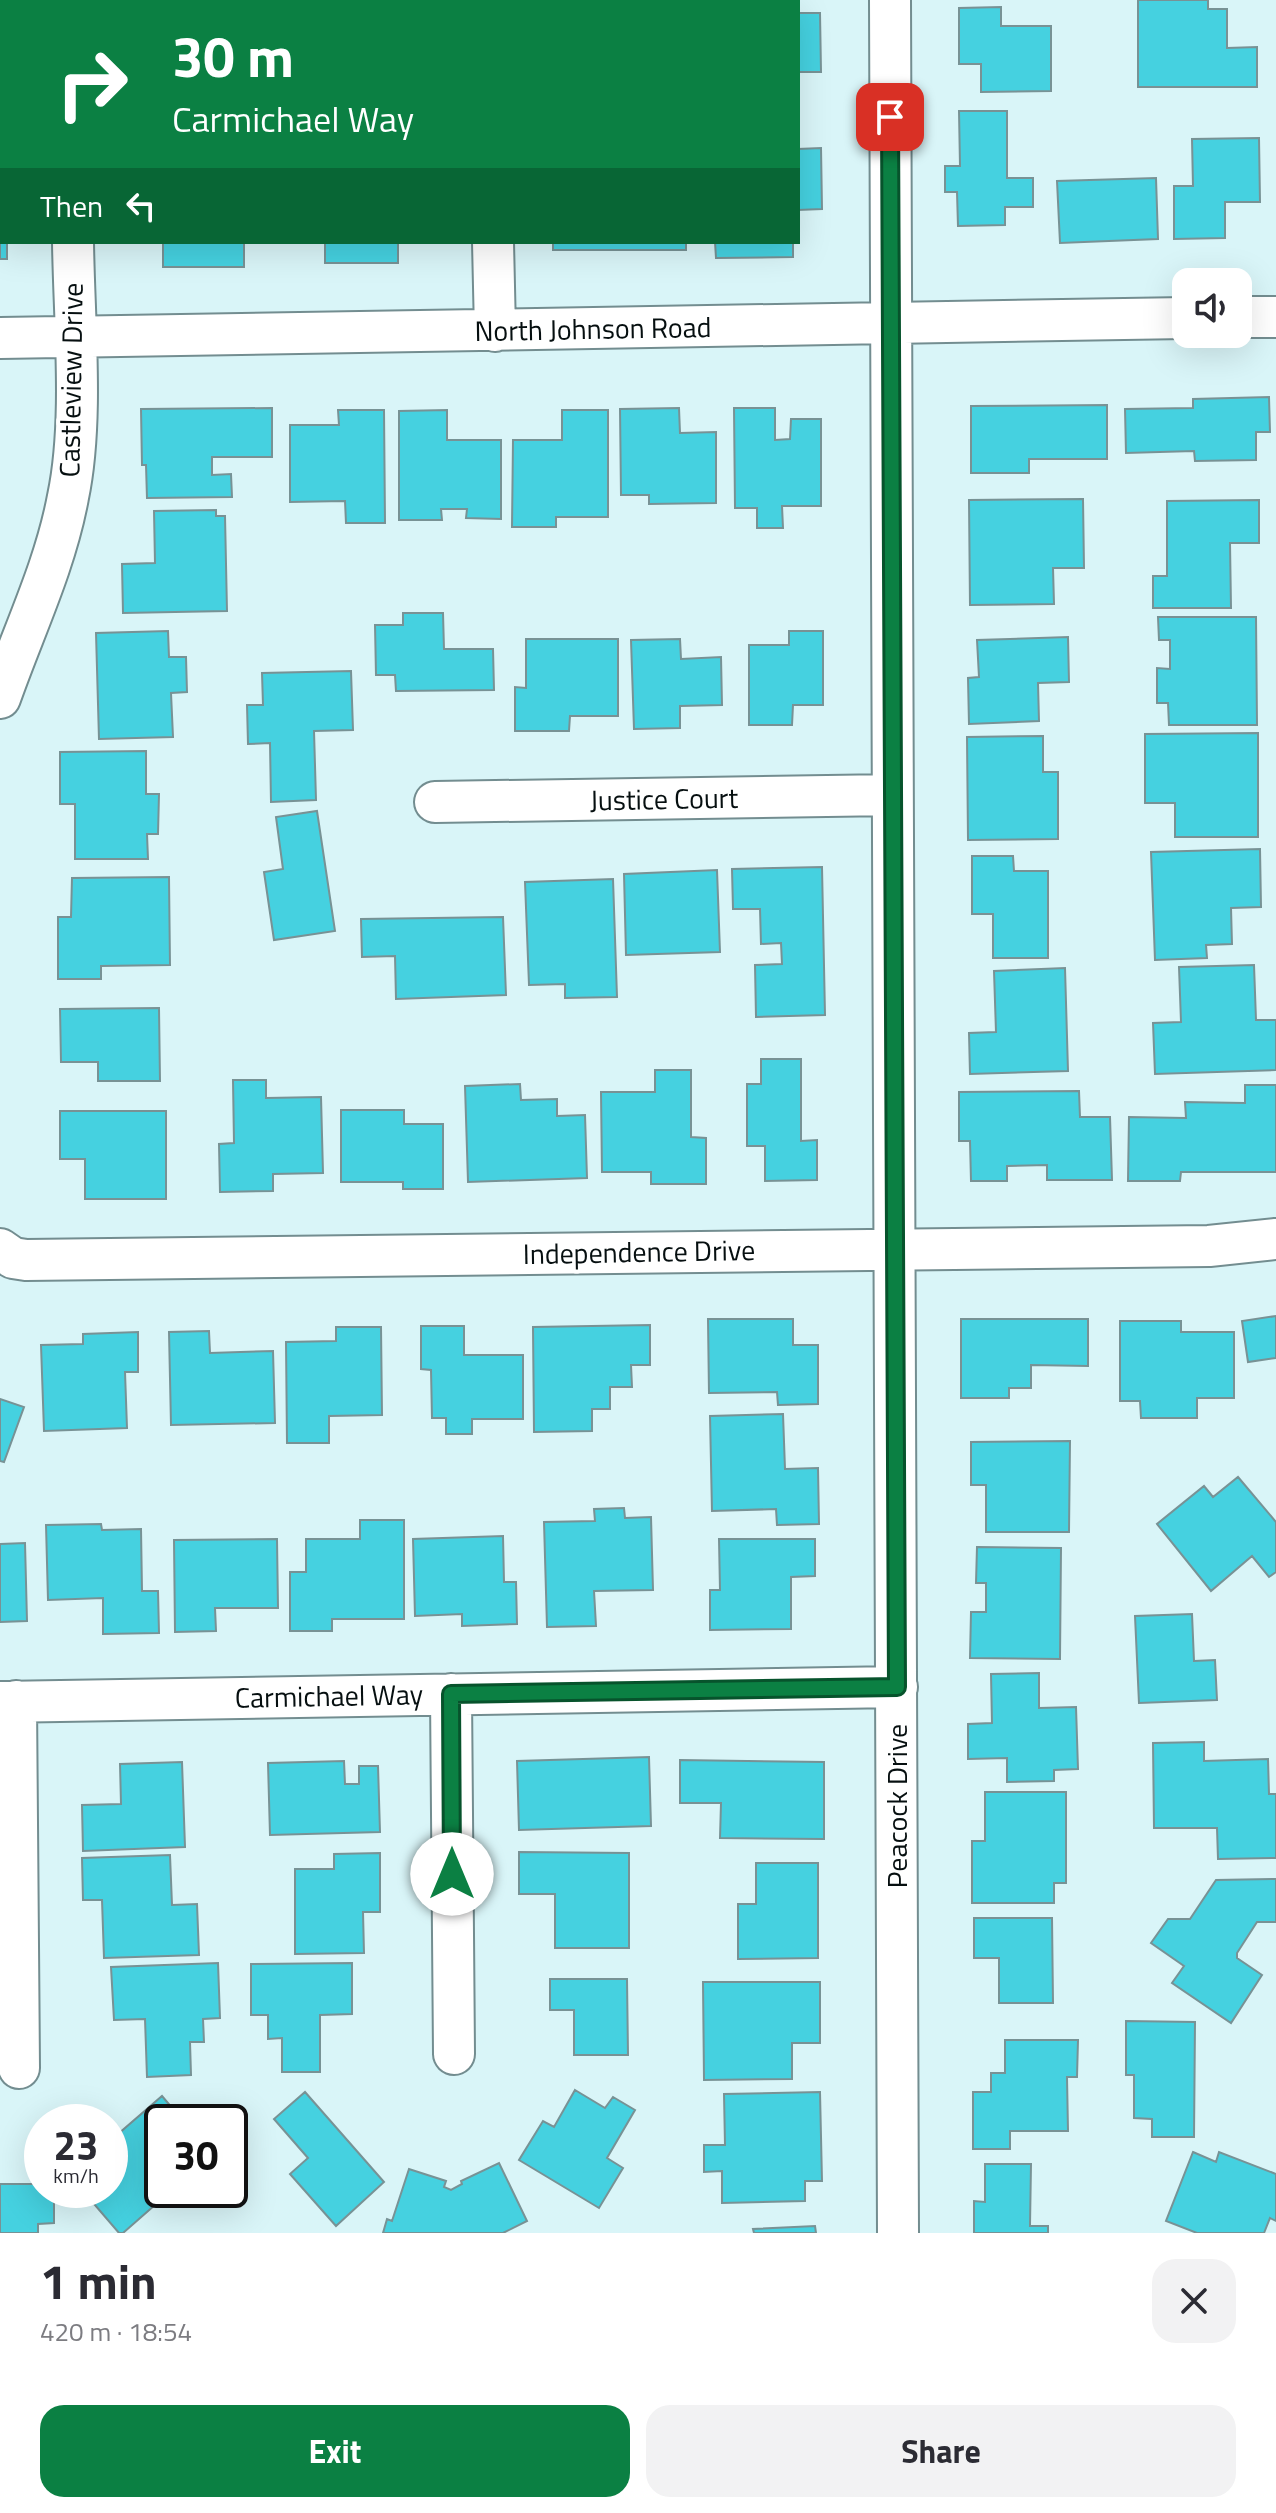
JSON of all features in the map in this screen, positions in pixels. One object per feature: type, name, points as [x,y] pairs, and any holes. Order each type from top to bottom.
[{"type":"street","name":"Peacock Drive","points":[[890,0],[898,2233]]},
{"type":"street","name":"Castleview Drive","points":[[0,698],[48,571],[68,498],[75,423],[73,244]]},
{"type":"street","points":[[493,244],[495,331]]},
{"type":"street","points":[[1252,317],[1276,317]]},
{"type":"street","name":"North Johnson Road","points":[[0,338],[1172,318]]},
{"type":"street","name":"Justice Court","points":[[435,802],[892,795]]},
{"type":"street","name":"Independence Drive","points":[[2,1251],[26,1260],[1209,1246],[1276,1239]]},
{"type":"street","name":"Carmichael Way","points":[[8,1702],[897,1687]]},
{"type":"street","points":[[451,1694],[454,2054]]},
{"type":"street","points":[[8,1702],[19,2068]]},
{"type":"building","points":[[1138,0],[1208,0],[1208,9],[1227,9],[1227,48],[1257,47],[1257,87],[1138,87]]},
{"type":"building","points":[[1001,7],[1001,26],[1051,26],[1051,91],[981,92],[981,64],[959,64],[959,8]]},
{"type":"building","points":[[800,13],[820,13],[821,72],[800,72]]},
{"type":"building","points":[[959,111],[1007,111],[1007,178],[1033,178],[1033,207],[1005,207],[1005,225],[958,226],[957,192],[945,192],[945,166],[960,166]]},
{"type":"building","points":[[1259,138],[1260,202],[1225,202],[1225,238],[1174,239],[1174,186],[1193,186],[1192,139]]},
{"type":"building","points":[[821,148],[822,209],[800,210],[800,149]]},
{"type":"building","points":[[1156,178],[1158,239],[1060,243],[1057,181]]},
{"type":"building","points":[[0,244],[7,244],[7,259],[0,259]]},
{"type":"building","points":[[163,244],[244,244],[244,267],[163,267]]},
{"type":"building","points":[[325,244],[398,244],[398,263],[325,263]]},
{"type":"building","points":[[553,244],[686,244],[686,250],[553,250]]},
{"type":"building","points":[[715,244],[793,244],[793,257],[716,258]]},
{"type":"building","points":[[1269,397],[1270,432],[1256,432],[1256,460],[1195,461],[1194,451],[1126,453],[1125,409],[1193,408],[1193,399]]},
{"type":"building","points":[[1107,405],[1107,459],[1029,459],[1029,473],[971,473],[971,406]]},
{"type":"building","points":[[272,408],[272,457],[212,457],[212,475],[231,474],[232,497],[147,498],[146,465],[142,465],[141,409]]},
{"type":"building","points":[[679,408],[680,433],[716,432],[716,503],[649,504],[649,495],[621,495],[620,409]]},
{"type":"building","points":[[734,408],[775,408],[775,440],[790,439],[791,419],[821,419],[821,506],[782,506],[783,528],[757,528],[757,508],[735,508]]},
{"type":"building","points":[[338,410],[384,410],[385,523],[346,523],[345,501],[290,502],[290,425],[339,425]]},
{"type":"building","points":[[447,410],[447,440],[501,440],[501,519],[466,518],[467,509],[441,509],[442,520],[399,520],[399,411]]},
{"type":"building","points":[[562,410],[608,410],[608,517],[556,517],[556,527],[512,527],[513,440],[562,440]]},
{"type":"building","points":[[1083,499],[1084,568],[1053,568],[1054,604],[970,605],[969,500]]},
{"type":"building","points":[[1259,500],[1259,543],[1230,543],[1231,608],[1153,608],[1153,576],[1167,576],[1167,501]]},
{"type":"building","points":[[216,510],[216,516],[225,516],[227,611],[123,613],[122,564],[155,563],[154,511]]},
{"type":"building","points":[[403,613],[443,613],[444,649],[493,649],[494,690],[396,691],[395,675],[376,675],[375,625],[403,625]]},
{"type":"building","points":[[1158,617],[1256,617],[1257,725],[1169,725],[1168,703],[1157,703],[1157,668],[1170,669],[1170,640],[1159,640]]},
{"type":"building","points":[[168,631],[169,657],[186,657],[187,692],[171,693],[173,737],[99,739],[96,633]]},
{"type":"building","points":[[789,631],[823,631],[823,705],[793,705],[792,725],[749,725],[749,645],[789,645]]},
{"type":"building","points":[[1068,637],[1069,682],[1038,683],[1039,721],[969,724],[968,678],[979,677],[977,640]]},
{"type":"building","points":[[526,639],[618,639],[618,716],[570,716],[569,731],[515,731],[515,687],[526,688]]},
{"type":"building","points":[[680,639],[681,659],[721,657],[722,705],[680,706],[680,728],[634,729],[631,640]]},
{"type":"building","points":[[351,671],[353,730],[314,731],[316,800],[271,802],[270,743],[248,744],[247,705],[263,705],[262,673]]},
{"type":"building","points":[[1258,733],[1258,837],[1175,837],[1175,803],[1145,803],[1145,734]]},
{"type":"building","points":[[1043,736],[1043,772],[1058,772],[1058,839],[968,840],[967,737]]},
{"type":"building","points":[[146,751],[146,794],[159,794],[158,834],[147,834],[148,859],[75,859],[75,804],[60,804],[60,752]]},
{"type":"building","points":[[317,811],[335,931],[274,940],[264,872],[283,869],[276,817]]},
{"type":"building","points":[[1260,849],[1261,907],[1231,908],[1232,944],[1206,945],[1207,958],[1155,960],[1151,852]]},
{"type":"building","points":[[972,856],[1013,856],[1014,871],[1048,871],[1048,958],[993,958],[993,914],[972,914]]},
{"type":"building","points":[[822,867],[825,1015],[756,1017],[755,965],[782,964],[781,943],[761,944],[760,909],[733,909],[732,869]]},
{"type":"building","points":[[717,870],[720,952],[626,955],[624,874]]},
{"type":"building","points":[[169,877],[170,965],[101,966],[101,979],[58,979],[58,917],[71,917],[72,878]]},
{"type":"building","points":[[613,879],[617,997],[565,998],[565,984],[529,985],[525,882]]},
{"type":"building","points":[[503,917],[506,995],[396,999],[395,956],[362,957],[361,919]]},
{"type":"building","points":[[1254,965],[1256,1020],[1276,1020],[1276,1070],[1155,1074],[1153,1023],[1181,1022],[1179,967]]},
{"type":"building","points":[[1065,968],[1068,1071],[970,1074],[969,1033],[996,1032],[994,971]]},
{"type":"building","points":[[159,1008],[160,1081],[98,1081],[98,1062],[61,1062],[60,1009]]},
{"type":"building","points":[[761,1059],[801,1059],[801,1141],[817,1140],[817,1180],[765,1181],[765,1146],[747,1146],[747,1084],[761,1084]]},
{"type":"building","points":[[655,1070],[691,1070],[691,1137],[706,1138],[706,1184],[651,1184],[651,1172],[602,1172],[601,1092],[655,1092]]},
{"type":"building","points":[[233,1080],[266,1080],[266,1098],[321,1097],[323,1173],[273,1174],[273,1191],[220,1192],[219,1144],[234,1143]]},
{"type":"building","points":[[520,1084],[521,1100],[557,1099],[557,1116],[585,1115],[587,1178],[468,1182],[465,1086]]},
{"type":"building","points":[[1245,1085],[1276,1085],[1276,1172],[1181,1172],[1180,1181],[1128,1181],[1129,1117],[1186,1118],[1185,1102],[1245,1103]]},
{"type":"building","points":[[1079,1091],[1080,1117],[1110,1117],[1112,1180],[1047,1180],[1047,1165],[1007,1166],[1007,1181],[971,1181],[970,1141],[959,1141],[959,1092]]},
{"type":"building","points":[[341,1110],[404,1110],[404,1124],[443,1124],[443,1189],[403,1189],[403,1182],[341,1182]]},
{"type":"building","points":[[60,1111],[166,1111],[166,1199],[85,1199],[85,1159],[60,1159]]},
{"type":"building","points":[[1276,1316],[1276,1358],[1248,1362],[1242,1321]]},
{"type":"building","points":[[708,1319],[793,1319],[793,1345],[818,1345],[818,1404],[778,1405],[777,1392],[709,1393]]},
{"type":"building","points":[[961,1319],[1088,1319],[1088,1366],[1031,1365],[1031,1388],[1009,1388],[1009,1398],[961,1398]]},
{"type":"building","points":[[1120,1321],[1181,1321],[1181,1332],[1234,1332],[1234,1398],[1197,1398],[1197,1418],[1141,1418],[1140,1401],[1120,1401]]},
{"type":"building","points":[[650,1325],[650,1365],[631,1365],[632,1387],[610,1387],[610,1409],[592,1409],[592,1431],[534,1432],[533,1327]]},
{"type":"building","points":[[421,1326],[464,1326],[464,1355],[523,1355],[523,1419],[472,1419],[472,1434],[446,1434],[446,1418],[432,1418],[431,1370],[421,1369]]},
{"type":"building","points":[[336,1327],[381,1327],[382,1415],[329,1416],[329,1443],[287,1443],[286,1342],[336,1341]]},
{"type":"building","points":[[209,1331],[210,1353],[273,1351],[275,1423],[171,1425],[169,1332]]},
{"type":"building","points":[[138,1332],[138,1372],[125,1372],[127,1428],[44,1431],[41,1345],[83,1344],[83,1334]]},
{"type":"building","points":[[0,1399],[24,1407],[4,1462],[0,1461]]},
{"type":"building","points":[[783,1414],[785,1469],[818,1468],[819,1524],[777,1525],[776,1509],[712,1511],[710,1416]]},
{"type":"building","points":[[1070,1441],[1069,1532],[986,1532],[986,1485],[971,1485],[971,1442]]},
{"type":"building","points":[[1238,1477],[1276,1522],[1276,1572],[1269,1577],[1252,1556],[1211,1591],[1157,1524],[1204,1486],[1213,1497]]},
{"type":"building","points":[[624,1508],[625,1518],[651,1517],[653,1590],[594,1591],[596,1626],[547,1627],[544,1522],[595,1521],[594,1509]]},
{"type":"building","points":[[360,1520],[404,1520],[404,1619],[332,1619],[332,1631],[290,1631],[290,1572],[306,1572],[306,1539],[360,1539]]},
{"type":"building","points":[[101,1524],[102,1530],[141,1529],[142,1591],[158,1591],[159,1633],[103,1634],[103,1598],[48,1600],[46,1525]]},
{"type":"building","points":[[503,1536],[504,1582],[516,1582],[517,1624],[462,1626],[462,1614],[415,1616],[413,1539]]},
{"type":"building","points":[[277,1539],[278,1608],[215,1608],[216,1631],[175,1632],[174,1540]]},
{"type":"building","points":[[719,1539],[815,1539],[815,1576],[791,1577],[791,1629],[710,1630],[710,1590],[720,1590]]},
{"type":"building","points":[[25,1543],[27,1621],[0,1622],[0,1544]]},
{"type":"building","points":[[977,1547],[1061,1548],[1060,1659],[970,1658],[971,1612],[986,1612],[986,1583],[976,1583]]},
{"type":"building","points":[[1192,1614],[1194,1661],[1215,1660],[1217,1700],[1139,1703],[1135,1616]]},
{"type":"building","points":[[1039,1673],[1039,1708],[1076,1707],[1078,1769],[1054,1770],[1054,1781],[1007,1782],[1007,1758],[968,1759],[968,1724],[992,1723],[991,1674]]},
{"type":"building","points":[[1204,1742],[1204,1761],[1268,1759],[1269,1794],[1276,1794],[1276,1858],[1218,1859],[1217,1828],[1154,1828],[1153,1743]]},
{"type":"building","points":[[649,1757],[651,1826],[519,1830],[517,1761]]},
{"type":"building","points":[[680,1760],[824,1762],[824,1839],[720,1838],[721,1803],[680,1803]]},
{"type":"building","points":[[344,1761],[345,1784],[359,1784],[359,1766],[378,1766],[380,1832],[270,1835],[268,1763]]},
{"type":"building","points":[[182,1762],[185,1847],[83,1851],[82,1805],[121,1804],[120,1764]]},
{"type":"building","points":[[985,1792],[1066,1792],[1066,1883],[1054,1883],[1054,1903],[972,1903],[972,1841],[985,1841]]},
{"type":"building","points":[[519,1852],[629,1853],[629,1948],[555,1948],[555,1894],[519,1894]]},
{"type":"building","points":[[380,1853],[380,1912],[363,1912],[364,1953],[295,1954],[295,1869],[334,1869],[334,1854]]},
{"type":"building","points":[[170,1855],[172,1905],[197,1904],[199,1955],[104,1958],[102,1900],[83,1900],[82,1858]]},
{"type":"building","points":[[756,1863],[818,1863],[818,1958],[738,1959],[738,1904],[756,1904]]},
{"type":"building","points":[[1276,1879],[1276,1922],[1257,1922],[1237,1953],[1237,1958],[1262,1975],[1231,2023],[1172,1983],[1184,1966],[1151,1943],[1168,1919],[1190,1919],[1216,1880]]},
{"type":"building","points":[[974,1918],[1052,1918],[1053,2003],[999,2003],[999,1958],[974,1958]]},
{"type":"building","points":[[218,1963],[220,2018],[203,2019],[204,2042],[190,2042],[191,2075],[147,2077],[145,2019],[114,2020],[111,1967]]},
{"type":"building","points":[[352,1963],[352,2014],[320,2015],[320,2072],[282,2072],[282,2038],[268,2039],[268,2015],[251,2015],[251,1964]]},
{"type":"building","points":[[550,1979],[627,1979],[628,2055],[574,2055],[574,2010],[550,2010]]},
{"type":"building","points":[[703,1982],[820,1982],[820,2043],[792,2043],[792,2079],[704,2080]]},
{"type":"building","points":[[1126,2021],[1195,2022],[1194,2137],[1152,2137],[1152,2119],[1134,2118],[1134,2075],[1126,2075]]},
{"type":"building","points":[[1005,2040],[1078,2040],[1077,2077],[1067,2077],[1068,2131],[1010,2131],[1010,2149],[973,2149],[973,2092],[991,2092],[991,2073],[1005,2073]]},
{"type":"building","points":[[575,2090],[605,2108],[613,2097],[635,2110],[607,2158],[623,2168],[599,2208],[519,2160],[543,2121],[554,2127]]},
{"type":"building","points":[[305,2092],[384,2182],[336,2226],[290,2174],[308,2158],[274,2119]]},
{"type":"building","points":[[820,2092],[822,2181],[805,2181],[805,2201],[722,2203],[722,2171],[704,2172],[704,2145],[725,2145],[724,2094]]},
{"type":"building","points":[[162,2096],[169,2104],[153,2104]]},
{"type":"building","points":[[144,2112],[144,2208],[151,2208],[123,2233],[119,2233],[97,2208],[128,2208],[128,2125]]},
{"type":"building","points":[[1193,2152],[1216,2162],[1219,2152],[1276,2174],[1276,2221],[1270,2218],[1264,2233],[1197,2233],[1166,2221]]},
{"type":"building","points":[[499,2163],[527,2221],[503,2233],[383,2233],[387,2219],[392,2221],[409,2169],[446,2181],[444,2187],[451,2190],[462,2184],[461,2181]]},
{"type":"building","points":[[985,2164],[1031,2164],[1030,2226],[1048,2226],[1048,2233],[974,2233],[974,2201],[985,2202]]},
{"type":"building","points":[[0,2184],[24,2184],[24,2208],[54,2208],[54,2223],[38,2224],[38,2233],[0,2233]]},
{"type":"building","points":[[815,2226],[816,2233],[754,2233],[753,2229]]},
{"type":"route","points":[[452,1874],[451,1694],[897,1687],[890,117]]}]
